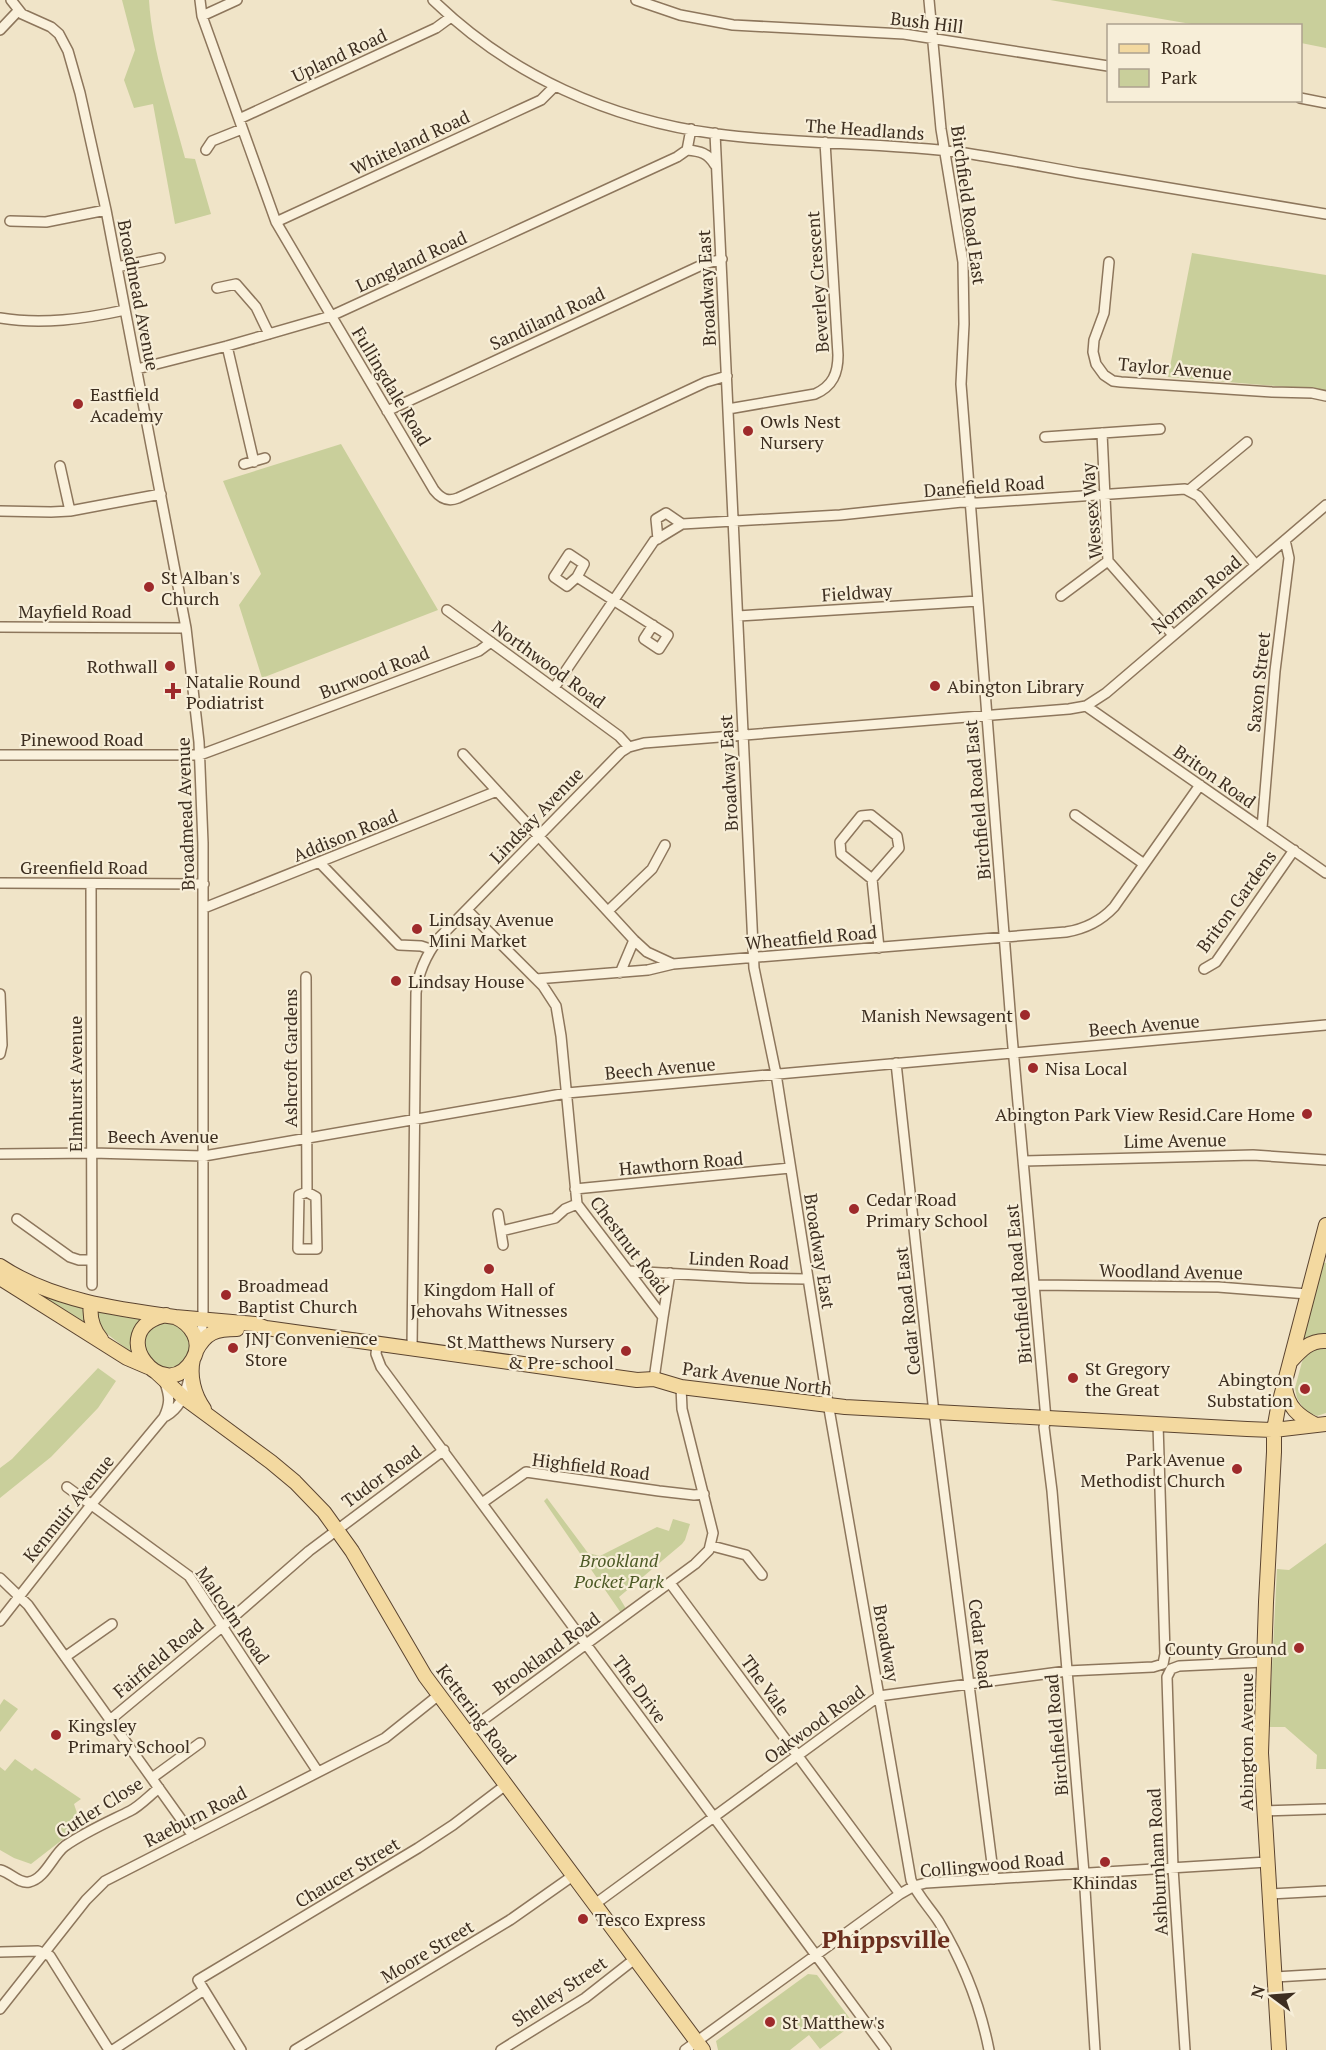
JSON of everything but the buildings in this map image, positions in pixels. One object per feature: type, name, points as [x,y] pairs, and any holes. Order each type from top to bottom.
[{"type":"main road","name":"Abington Avenue","points":[[1279,2050],[1260,1754],[1274,1430],[1326,1225]]},
{"type":"main road","points":[[0,1266],[35,1285],[91,1303],[171,1316],[183,1320],[194,1333],[195,1355],[180,1371],[164,1374],[152,1370],[140,1357],[139,1336],[149,1322],[171,1316]]},
{"type":"main road","name":"Kettering Road","points":[[0,1278],[127,1358],[152,1370],[183,1397],[271,1462],[295,1482],[324,1512],[352,1551],[421,1668],[700,2046]]},
{"type":"main road","points":[[91,1303],[92,1324],[102,1341]]},
{"type":"main road","name":"Park Avenue North","points":[[171,1316],[255,1324],[266,1328],[377,1344],[637,1380],[654,1379],[681,1386],[828,1406],[1274,1430],[1321,1424]]},
{"type":"main road","name":"Park Avenue North","points":[[195,1355],[215,1330],[266,1328]]},
{"type":"main road","points":[[1290,1363],[1313,1341],[1326,1341]]},
{"type":"main road","name":"Kettering Road","points":[[195,1355],[194,1390],[198,1402],[208,1416]]},
{"type":"main road","points":[[1285,1385],[1287,1399],[1292,1408],[1306,1420],[1321,1424]]},
{"type":"main road","points":[[1247,1429],[1273,1418],[1278,1408]]},
{"type":"main road","points":[[1274,1455],[1281,1438],[1292,1428]]},
{"type":"main road","points":[[1247,1429],[1265,1438],[1274,1455]]},
{"type":"street","points":[[0,30],[18,11],[11,0]]},
{"type":"street","name":"Fullingdale Road","points":[[200,0],[202,16],[276,222],[434,490],[441,498],[450,500],[458,498],[706,382],[727,376]]},
{"type":"street","points":[[202,16],[237,0]]},
{"type":"street","name":"The Headlands","points":[[433,0],[451,17],[506,58],[555,86],[617,112],[715,134],[944,151],[1326,214]]},
{"type":"street","name":"Bush Hill","points":[[636,0],[680,15],[734,25],[904,34],[1107,66]]},
{"type":"street","name":"Birchfield Road East","points":[[929,0],[944,151],[963,262],[964,324],[961,384],[1014,1053],[1046,1419]]},
{"type":"street","name":"Broadmead Avenue","points":[[18,11],[27,18],[51,27],[59,34],[68,51],[106,210],[186,628],[200,755],[204,884],[203,1319],[195,1355]]},
{"type":"street","name":"Upland Road","points":[[206,150],[212,141],[240,124],[436,28],[451,17]]},
{"type":"street","name":"Whiteland Road","points":[[276,222],[541,100],[555,86]]},
{"type":"street","points":[[1302,98],[1326,103]]},
{"type":"street","points":[[691,129],[687,150],[697,150],[707,154],[717,167]]},
{"type":"street","name":"Broadway East","points":[[715,134],[753,958],[776,1074],[828,1406]]},
{"type":"street","name":"Beverley Crescent","points":[[728,409],[815,394],[824,390],[837,372],[838,354],[825,142]]},
{"type":"street","name":"Longland Road","points":[[137,369],[331,316],[677,157],[687,150]]},
{"type":"street","points":[[10,221],[46,222],[106,210]]},
{"type":"street","points":[[117,267],[160,258]]},
{"type":"street","name":"Sandiland Road","points":[[387,411],[704,264],[722,259]]},
{"type":"street","name":"Taylor Avenue","points":[[1109,262],[1104,313],[1092,346],[1096,364],[1108,379],[1121,382],[1312,393],[1326,396]]},
{"type":"street","points":[[217,288],[236,284],[256,307],[269,334]]},
{"type":"street","points":[[0,318],[57,321],[125,310]]},
{"type":"street","points":[[227,346],[249,463],[265,459]]},
{"type":"street","points":[[1046,436],[1160,429]]},
{"type":"street","name":"Wessex Way","points":[[1102,433],[1108,561],[1173,635]]},
{"type":"street","points":[[1247,442],[1189,490],[1198,496],[1256,564]]},
{"type":"street","points":[[60,466],[70,511]]},
{"type":"street","name":"Danefield Road","points":[[554,688],[654,541],[682,525],[840,515],[970,503],[1189,490]]},
{"type":"street","points":[[0,511],[70,511],[161,494]]},
{"type":"street","name":"Norman Road","points":[[1086,706],[1106,693],[1326,505]]},
{"type":"street","name":"Danefield Road","points":[[658,539],[656,519],[666,513],[682,525]]},
{"type":"street","name":"Saxon Street","points":[[1262,828],[1275,671],[1289,558],[1285,540]]},
{"type":"street","points":[[1061,596],[1108,561]]},
{"type":"street","points":[[577,577],[653,625]]},
{"type":"street","name":"Fieldway","points":[[738,616],[978,601]]},
{"type":"street","name":"Northwood Road","points":[[447,610],[619,736],[629,747]]},
{"type":"street","name":"Mayfield Road","points":[[0,627],[186,628]]},
{"type":"street","name":"Burwood Road","points":[[200,755],[479,651],[491,642]]},
{"type":"street","points":[[629,747],[644,743],[1086,706]]},
{"type":"street","name":"Briton Road","points":[[1086,706],[1326,873]]},
{"type":"street","name":"Lindsay Avenue","points":[[412,1348],[417,984],[430,950],[466,910],[613,760],[629,747]]},
{"type":"street","points":[[463,754],[634,940],[647,952],[673,964]]},
{"type":"street","name":"Pinewood Road","points":[[0,755],[200,755]]},
{"type":"street","name":"Wheatfield Road","points":[[536,979],[648,970],[673,964],[1074,931],[1094,924],[1114,908],[1200,785]]},
{"type":"street","name":"Addison Road","points":[[204,908],[497,791]]},
{"type":"street","points":[[872,879],[899,848],[897,836],[871,815],[861,816],[840,842],[841,854],[872,879],[879,948]]},
{"type":"street","points":[[1076,815],[1144,864]]},
{"type":"street","points":[[608,911],[652,869],[665,845]]},
{"type":"street","name":"Briton Gardens","points":[[1204,969],[1216,962],[1294,850]]},
{"type":"street","points":[[320,862],[399,945],[421,946],[430,950]]},
{"type":"street","name":"Greenfield Road","points":[[0,884],[204,884]]},
{"type":"street","name":"Elmhurst Avenue","points":[[91,884],[92,1285]]},
{"type":"street","name":"Chestnut Road","points":[[466,910],[536,979],[551,996],[558,1012],[577,1204],[663,1317],[654,1379]]},
{"type":"street","points":[[620,973],[634,940]]},
{"type":"street","name":"Ashcroft Gardens","points":[[306,977],[307,1192]]},
{"type":"street","points":[[0,994],[2,1034],[0,1054]]},
{"type":"street","name":"Beech Avenue","points":[[0,1154],[92,1153],[204,1156],[567,1093],[1326,1025]]},
{"type":"street","name":"Cedar Road East","points":[[896,1063],[934,1413]]},
{"type":"street","name":"Lime Avenue","points":[[1024,1161],[1252,1155],[1326,1160]]},
{"type":"street","name":"Hawthorn Road","points":[[575,1189],[790,1168]]},
{"type":"street","points":[[307,1192],[316,1197],[317,1249],[298,1249],[299,1195],[307,1192]]},
{"type":"street","points":[[501,1230],[555,1218],[565,1209],[577,1204]]},
{"type":"street","points":[[498,1214],[503,1245]]},
{"type":"street","points":[[17,1219],[70,1257],[92,1260]]},
{"type":"street","name":"Linden Road","points":[[628,1271],[807,1279]]},
{"type":"street","name":"Linden Road","points":[[663,1317],[670,1273]]},
{"type":"street","name":"Woodland Avenue","points":[[1035,1286],[1218,1287],[1307,1294]]},
{"type":"street","name":"The Drive","points":[[377,1344],[377,1359],[381,1367],[886,2050]]},
{"type":"street","name":"Kenmuir Avenue","points":[[0,1621],[91,1505],[164,1417],[172,1413],[183,1397],[195,1355]]},
{"type":"street","points":[[164,1417],[170,1405],[170,1396],[165,1382]]},
{"type":"street","points":[[681,1386],[682,1409],[713,1533],[711,1546],[746,1555],[762,1575]]},
{"type":"street","name":"Broadway","points":[[828,1406],[911,1880],[914,1886]]},
{"type":"street","name":"Cedar Road","points":[[934,1413],[994,1879]]},
{"type":"street","name":"Birchfield Road","points":[[1046,1419],[1044,1427],[1084,1873],[1095,2050]]},
{"type":"street","name":"Ashburnham Road","points":[[1158,1424],[1173,1868],[1185,2050]]},
{"type":"street","name":"Tudor Road","points":[[337,1529],[444,1450]]},
{"type":"street","name":"Highfield Road","points":[[482,1503],[526,1472],[694,1495],[704,1494]]},
{"type":"street","name":"Malcolm Road","points":[[67,1487],[189,1576],[318,1772]]},
{"type":"street","name":"Fairfield Road","points":[[110,1720],[337,1529]]},
{"type":"street","name":"Brookland Road","points":[[468,1731],[670,1583],[702,1558],[711,1546]]},
{"type":"street","points":[[0,1578],[20,1595],[193,1836]]},
{"type":"street","name":"The Vale","points":[[670,1583],[900,1893]]},
{"type":"street","points":[[65,1657],[112,1624]]},
{"type":"street","name":"Oakwood Road","points":[[595,1904],[879,1696],[1067,1671],[1263,1662]]},
{"type":"street","name":"Raeburn Road","points":[[0,2009],[86,1900],[105,1881],[386,1738],[440,1694]]},
{"type":"street","points":[[152,1778],[200,1743]]},
{"type":"street","name":"Chaucer Street","points":[[204,1990],[198,1980],[418,1848],[507,1784]]},
{"type":"street","name":"Cutler Close","points":[[0,1870],[6,1871],[23,1882],[30,1882],[40,1875],[64,1847],[106,1822],[133,1810],[159,1788]]},
{"type":"street","points":[[1263,1811],[1326,1809]]},
{"type":"street","name":"Collingwood Road","points":[[685,2050],[700,2046],[816,1955],[900,1893],[914,1886],[926,1883],[1267,1862]]},
{"type":"street","name":"Moore Street","points":[[295,2050],[510,1920],[574,1875]]},
{"type":"street","points":[[914,1886],[934,1913],[963,1967],[980,2013],[989,2050]]},
{"type":"street","points":[[1269,1894],[1326,1891]]},
{"type":"street","points":[[0,1952],[32,1951],[45,1953],[53,1960],[111,2050],[204,1990],[241,2050]]},
{"type":"street","name":"Shelley Street","points":[[501,2050],[585,1998],[636,1958]]},
{"type":"street","points":[[1275,1977],[1326,1974]]},
{"type":"green space","points":[[122,0],[149,0],[158,59],[185,158],[195,159],[211,214],[175,224],[153,104],[134,108],[124,80],[135,50]]},
{"type":"green space","points":[[1050,0],[1326,0],[1326,48],[1302,43],[1302,24],[1191,24]]},
{"type":"green space","points":[[1192,253],[1326,275],[1326,392],[1168,377]]},
{"type":"green space","points":[[341,444],[438,610],[262,678],[239,605],[261,574],[223,481]]},
{"type":"green space","points":[[1321,1262],[1326,1263],[1326,1335],[1312,1337],[1300,1344]]},
{"type":"green space","points":[[29,1287],[86,1309],[88,1325],[26,1291]]},
{"type":"green space","points":[[95,1311],[146,1318],[134,1352],[132,1353],[98,1327]]},
{"type":"green space","points":[[164,1322],[179,1325],[184,1329],[190,1341],[189,1353],[182,1363],[174,1368],[163,1369],[144,1353],[148,1333]]},
{"type":"green space","points":[[1319,1347],[1326,1348],[1326,1413],[1317,1416],[1305,1411],[1297,1398],[1295,1388],[1306,1355]]},
{"type":"green space","points":[[98,1368],[116,1381],[98,1408],[51,1457],[0,1498],[0,1468],[12,1459]]},
{"type":"green space","name":"Brookland Pocket Park","points":[[547,1498],[588,1553],[600,1556],[657,1527],[669,1531],[673,1519],[690,1524],[682,1544],[619,1597],[628,1612],[623,1616],[544,1501]]},
{"type":"green space","name":"County Ground","points":[[1326,1543],[1326,1769],[1316,1769],[1317,1755],[1285,1727],[1269,1727],[1277,1569],[1289,1570]]},
{"type":"green space","points":[[4,1699],[18,1709],[0,1732],[0,1705]]},
{"type":"green space","points":[[15,1759],[32,1771],[35,1768],[81,1799],[74,1804],[77,1813],[67,1827],[71,1833],[31,1864],[0,1850],[0,1767],[5,1771]]},
{"type":"green space","points":[[808,1974],[817,1975],[851,2020],[852,2025],[820,2049],[809,2035],[790,2050],[718,2050],[716,2041]]},
{"type":"place","name":"Eastfield Academy","points":[[78,404]]},
{"type":"place","name":"Owls Nest Nursery","points":[[748,431]]},
{"type":"place","name":"St Alban's Church","points":[[149,587]]},
{"type":"place","name":"Rothwall","points":[[170,666]]},
{"type":"place","name":"Abington Library","points":[[935,686]]},
{"type":"place","name":"Natalie Round Podiatrist","points":[[173,691]]},
{"type":"place","name":"Lindsay Avenue Mini Market","points":[[417,929]]},
{"type":"place","name":"Lindsay House","points":[[396,981]]},
{"type":"place","name":"Manish Newsagent","points":[[1025,1015]]},
{"type":"place","name":"Nisa Local","points":[[1033,1068]]},
{"type":"place","name":"Abington Park View Resid.Care Home","points":[[1307,1114]]},
{"type":"place","name":"Cedar Road Primary School","points":[[854,1209]]},
{"type":"place","name":"Kingdom Hall of Jehovahs Witnesses","points":[[489,1269]]},
{"type":"place","name":"Broadmead Baptist Church","points":[[226,1295]]},
{"type":"place","name":"JNJ Convenience Store","points":[[233,1348]]},
{"type":"place","name":"St Matthews Nursery & Pre-school","points":[[626,1351]]},
{"type":"place","name":"St Gregory the Great","points":[[1073,1378]]},
{"type":"place","name":"Abington Substation","points":[[1305,1389]]},
{"type":"place","name":"Park Avenue Methodist Church","points":[[1237,1469]]},
{"type":"place","name":"County Ground","points":[[1299,1648]]},
{"type":"place","name":"Kingsley Primary School","points":[[56,1735]]},
{"type":"place","name":"Khindas","points":[[1105,1862]]},
{"type":"place","name":"Tesco Express","points":[[583,1919]]},
{"type":"place","name":"St Matthew's","points":[[770,2022]]},
{"type":"district","name":"Phippsville","points":[[886,1939]]}]
